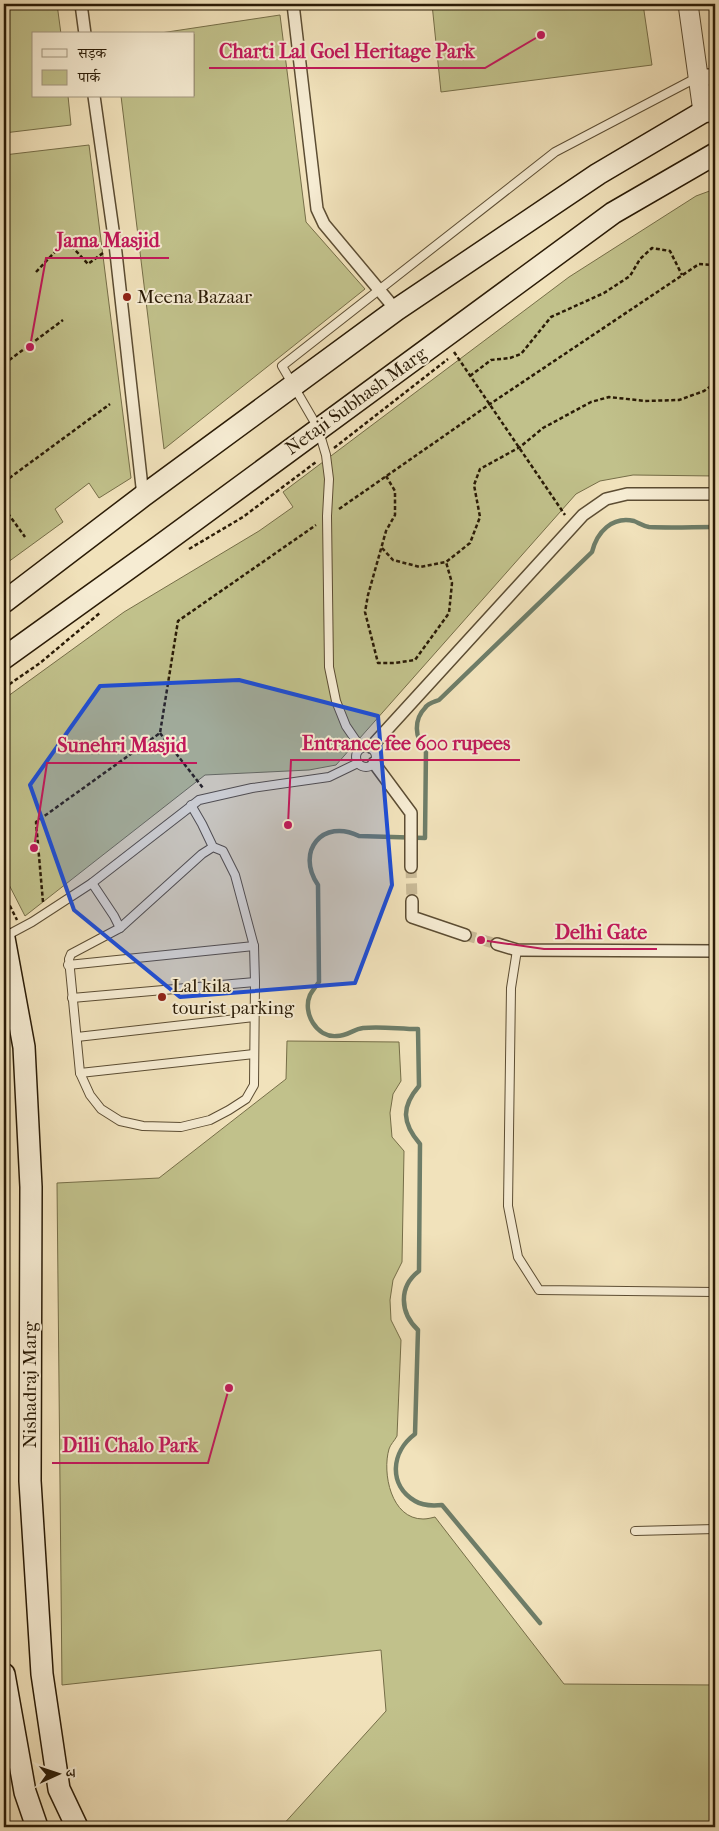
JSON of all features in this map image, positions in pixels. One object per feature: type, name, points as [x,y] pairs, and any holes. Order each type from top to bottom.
[{"type":"main road","points":[[4,602],[143,496],[396,310],[598,174],[709,111]]},
{"type":"main road","name":"Netaji Subhash Marg","points":[[4,658],[157,548],[318,428],[449,344],[613,213],[715,154]]},
{"type":"main road","name":"Nishadraj Marg","points":[[10,935],[24,1047],[31,1177],[30,1481],[42,1674],[59,1789],[77,1827]]},
{"type":"main road","points":[[4,1674],[25,1792],[37,1827]]},
{"type":"street","points":[[81,4],[85,32]]},
{"type":"street","points":[[293,4],[317,209],[324,224],[396,310]]},
{"type":"street","points":[[688,4],[707,77],[709,111]]},
{"type":"street","points":[[94,98],[115,244],[143,496]]},
{"type":"street","points":[[366,747],[583,515],[606,499],[627,494],[715,494]]},
{"type":"street","points":[[374,763],[411,813],[411,867]]},
{"type":"street","points":[[412,901],[412,917],[465,935]]},
{"type":"street","points":[[496,944],[517,950],[715,951]]},
{"type":"lane","points":[[366,747],[356,753],[358,763],[365,767],[374,763],[376,755],[346,726],[336,701],[329,667],[327,516],[329,479],[326,455],[318,428],[282,366],[555,152],[707,77]]},
{"type":"lane","points":[[10,935],[92,883],[191,806],[210,797],[252,788],[329,777],[358,763]]},
{"type":"lane","points":[[191,806],[214,847],[223,851],[235,875],[254,946],[254,1085],[246,1099],[210,1120],[181,1126],[143,1126],[120,1121],[101,1109],[90,1095],[80,1073],[68,965],[71,954],[120,928],[202,854],[214,847]]},
{"type":"lane","points":[[92,883],[120,928]]},
{"type":"lane","points":[[68,965],[254,946]]},
{"type":"lane","points":[[517,950],[511,988],[508,1206],[518,1257],[539,1290],[715,1292]]},
{"type":"lane","points":[[72,998],[255,982]]},
{"type":"lane","points":[[77,1037],[254,1018]]},
{"type":"lane","points":[[80,1073],[254,1054]]},
{"type":"lane","points":[[635,1531],[715,1529]]},
{"type":"path","points":[[36,272],[66,240],[88,264],[115,244]]},
{"type":"path","points":[[470,376],[491,360],[510,358],[521,354],[551,317],[604,293],[630,276],[640,258],[652,248],[670,250],[682,275]]},
{"type":"path","points":[[4,364],[63,320]]},
{"type":"path","points":[[183,552],[242,517],[326,455],[449,344],[572,526]]},
{"type":"path","points":[[382,548],[392,560],[420,567],[446,562],[470,544],[480,516],[474,485],[480,469],[520,447],[542,428],[591,402],[609,397],[646,401],[679,400],[704,391],[715,383]]},
{"type":"path","points":[[4,482],[110,404]]},
{"type":"path","points":[[386,476],[395,491],[395,515],[386,531],[365,612],[378,663],[416,660],[449,613],[452,583],[446,562]]},
{"type":"path","points":[[4,508],[25,537]]},
{"type":"path","points":[[4,688],[40,663],[105,609]]},
{"type":"path","points":[[160,733],[210,797]]},
{"type":"path","points":[[4,894],[10,935]]},
{"type":"highlighted area","points":[[239,680],[378,716],[392,885],[355,983],[180,997],[74,910],[30,785],[100,686]]},
{"type":"green space","points":[[4,4],[57,4],[61,32],[32,32],[32,98],[68,98],[71,125],[4,133]]},
{"type":"green space","points":[[432,4],[643,4],[652,65],[441,92]]},
{"type":"green space","points":[[280,15],[306,222],[365,289],[164,449],[121,98],[195,98],[195,32],[167,32]]},
{"type":"green space","points":[[89,145],[131,478],[99,498],[89,483],[55,509],[63,522],[4,565],[4,155]]},
{"type":"green space","points":[[715,189],[715,476],[633,475],[600,481],[576,494],[336,765],[309,770],[205,775],[25,916],[4,875],[4,699],[124,612],[259,531],[293,507],[283,492],[569,277],[696,196]]},
{"type":"green space","points":[[287,1041],[399,1042],[401,1081],[393,1094],[390,1113],[392,1137],[404,1151],[402,1262],[393,1280],[390,1300],[391,1320],[401,1340],[397,1436],[390,1446],[387,1459],[388,1482],[396,1503],[412,1517],[428,1519],[435,1517],[564,1684],[715,1685],[715,1827],[281,1827],[386,1711],[381,1650],[62,1685],[57,1183],[159,1178],[286,1079]]},
{"type":"waterway","points":[[540,1623],[442,1505],[421,1504],[415,1501],[406,1494],[397,1478],[397,1459],[407,1441],[415,1434],[418,1330],[408,1316],[404,1300],[407,1285],[419,1271],[420,1144],[410,1129],[406,1115],[409,1101],[419,1086],[418,1029],[363,1028],[344,1035],[330,1036],[323,1033],[313,1023],[308,1009],[308,1002],[311,993],[319,982],[318,885],[312,872],[311,850],[316,841],[334,831],[359,836],[425,838],[426,748],[419,740],[417,729],[421,713],[428,705],[439,700],[592,552],[602,532],[612,523],[626,520],[649,527],[715,527]]},
{"type":"tunnel","points":[[411,867],[412,901]]},
{"type":"tunnel","points":[[465,935],[497,944]]},
{"type":"place","name":"Charti Lal Goel Heritage Park","points":[[541,35]]},
{"type":"place","name":"Meena Bazaar","points":[[127,297]]},
{"type":"place","name":"Jama Masjid","points":[[30,347]]},
{"type":"place","name":"Entrance fee 600 rupees","points":[[288,825]]},
{"type":"place","name":"Sunehri Masjid","points":[[34,848]]},
{"type":"place","name":"Delhi Gate","points":[[481,940]]},
{"type":"place","name":"Lal kila tourist parking","points":[[162,997]]},
{"type":"place","name":"Dilli Chalo Park","points":[[229,1388]]}]
